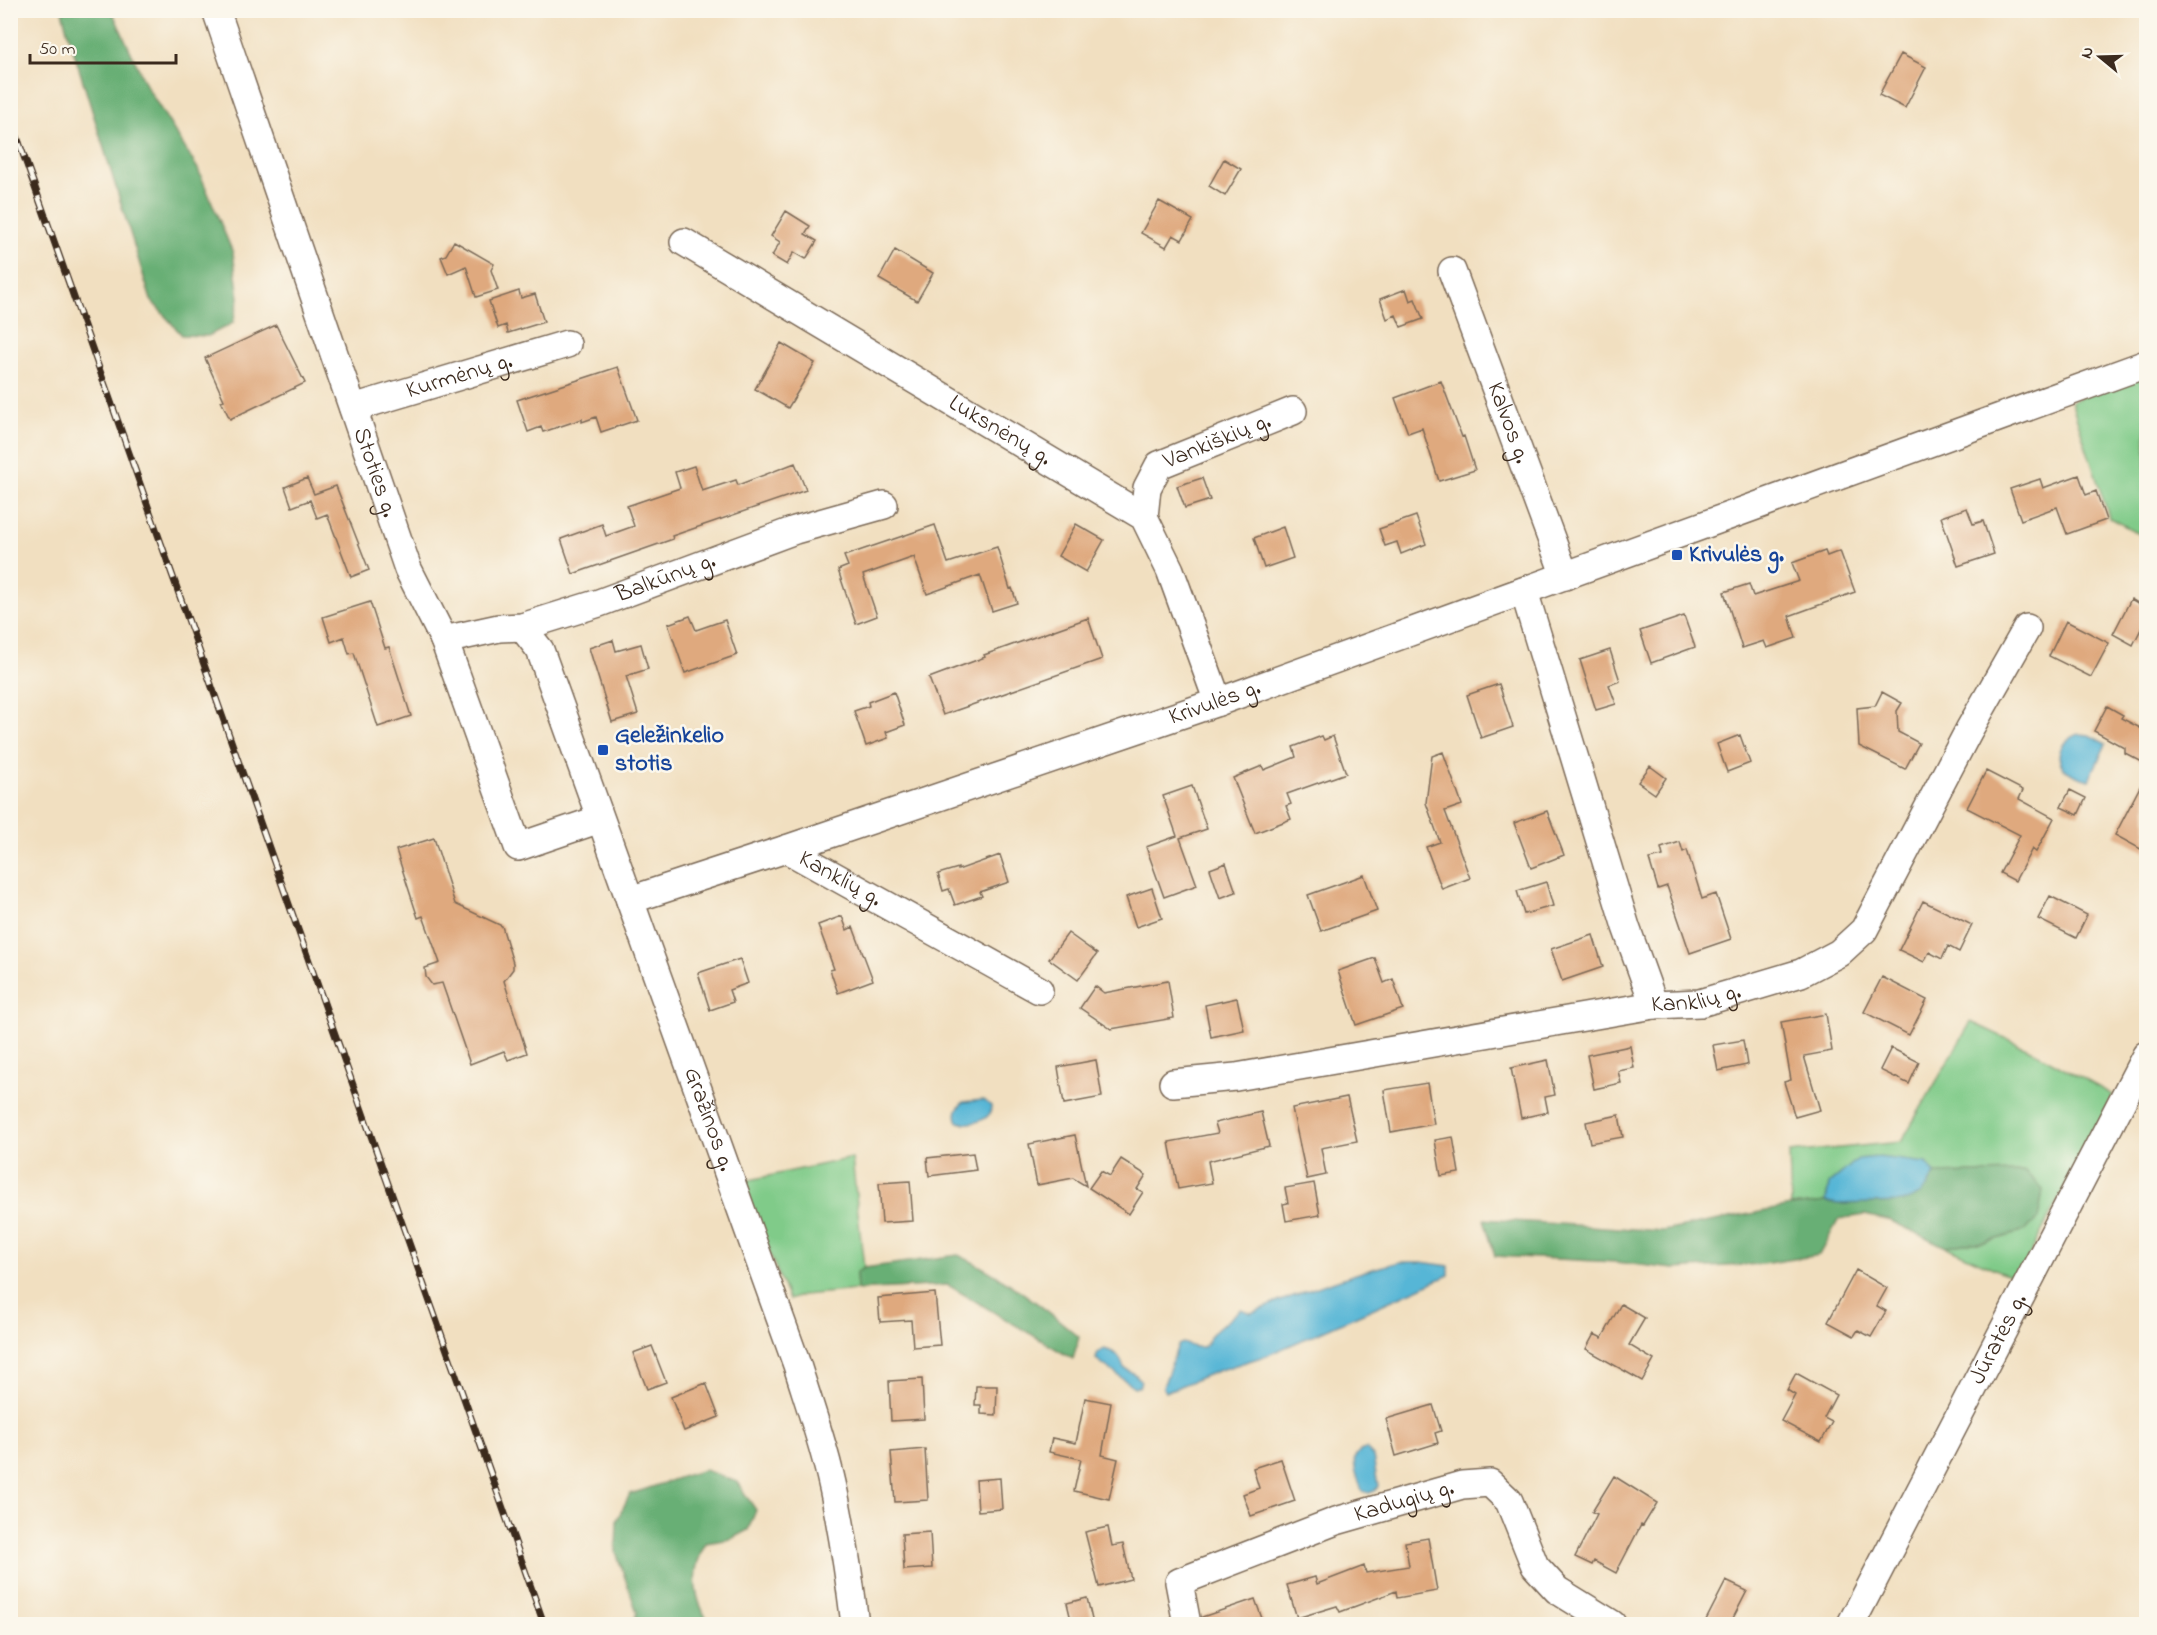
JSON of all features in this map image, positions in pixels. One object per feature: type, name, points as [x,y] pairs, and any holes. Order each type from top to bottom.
[{"type":"street","name":"Stoties g.","points":[[216,10],[408,569],[444,640],[518,847],[600,819]]},
{"type":"street","name":"Luksnėnų g.","points":[[684,242],[1144,517]]},
{"type":"street","name":"Kalvos g.","points":[[1452,271],[1565,576]]},
{"type":"street","name":"Kurmėnų g.","points":[[353,408],[567,344]]},
{"type":"street","name":"Krivulės g.","points":[[786,849],[1218,702],[2146,364]]},
{"type":"street","name":"Vankiškių g.","points":[[1144,517],[1147,488],[1159,465],[1293,411]]},
{"type":"street","name":"Balkūnų g.","points":[[444,640],[499,628],[522,627],[599,603],[795,530],[884,505]]},
{"type":"street","points":[[1144,517],[1170,570],[1218,702]]},
{"type":"street","points":[[1524,591],[1623,916],[1654,1005]]},
{"type":"street","name":"Gražinos g.","points":[[522,627],[540,650],[797,1365],[819,1433],[836,1500],[855,1624]]},
{"type":"street","name":"Kanklių g.","points":[[1173,1083],[1236,1077],[1654,1005],[1700,1003],[1801,973],[1839,954],[1864,930],[1969,730],[2027,628]]},
{"type":"street","name":"Kanklių g.","points":[[630,900],[786,849],[1039,990]]},
{"type":"street","name":"Jūratės g.","points":[[1851,1624],[2146,1055]]},
{"type":"street","name":"Kadugių g.","points":[[1187,1624],[1179,1582],[1336,1521],[1462,1485],[1490,1483],[1509,1501],[1535,1566],[1557,1590],[1612,1624]]},
{"type":"green space","points":[[62,11],[112,11],[147,87],[198,169],[233,253],[239,298],[233,323],[208,336],[182,335],[151,300]]},
{"type":"green space","points":[[2146,374],[2146,538],[2109,517],[2071,401]]},
{"type":"green space","points":[[1971,1022],[2035,1052],[2113,1095],[2017,1279],[1944,1246],[1986,1242],[2022,1232],[2038,1219],[2043,1189],[2025,1172],[1935,1174],[1927,1163],[1842,1173],[1829,1184],[1826,1202],[1791,1206],[1789,1153],[1901,1142]]},
{"type":"green space","points":[[852,1158],[864,1268],[856,1273],[857,1290],[803,1295],[789,1300],[740,1182]]},
{"type":"green space","points":[[2025,1172],[2043,1189],[2038,1219],[2022,1232],[1986,1242],[1944,1246],[1891,1221],[1865,1215],[1839,1219],[1819,1255],[1762,1264],[1674,1269],[1616,1262],[1495,1256],[1484,1219],[1663,1231],[1791,1206],[1826,1202],[1838,1204],[1903,1202],[1928,1186],[1935,1174]]},
{"type":"green space","points":[[958,1255],[1021,1292],[1079,1337],[1073,1359],[948,1285],[857,1290],[856,1273],[864,1268]]},
{"type":"green space","points":[[705,1470],[737,1482],[756,1510],[748,1530],[731,1539],[706,1543],[701,1553],[697,1563],[697,1594],[710,1624],[633,1624],[637,1612],[616,1552],[617,1520],[630,1494]]},
{"type":"water","points":[[2079,734],[2089,735],[2106,744],[2089,780],[2068,772],[2060,761],[2062,746]]},
{"type":"water","points":[[983,1100],[991,1106],[988,1116],[974,1122],[958,1122],[957,1111],[963,1102]]},
{"type":"water","points":[[1878,1157],[1927,1163],[1935,1174],[1920,1194],[1903,1202],[1838,1204],[1826,1202],[1829,1184],[1858,1159]]},
{"type":"water","points":[[1400,1262],[1449,1266],[1449,1275],[1268,1355],[1220,1370],[1165,1392],[1163,1387],[1178,1345],[1183,1343],[1194,1347],[1204,1347],[1212,1334],[1241,1309],[1251,1313],[1343,1278]]},
{"type":"water","points":[[1104,1349],[1117,1355],[1124,1368],[1136,1375],[1141,1381],[1139,1387],[1134,1387],[1096,1359],[1098,1353]]},
{"type":"water","points":[[1366,1449],[1373,1456],[1378,1486],[1375,1491],[1369,1493],[1362,1491],[1354,1460],[1360,1451]]},
{"type":"building","points":[[1901,54],[1926,67],[1905,108],[1879,95]]},
{"type":"building","points":[[1224,159],[1241,169],[1225,196],[1209,186]]},
{"type":"building","points":[[1159,201],[1193,220],[1182,240],[1173,235],[1166,247],[1141,233]]},
{"type":"building","points":[[786,211],[810,226],[805,234],[817,241],[806,259],[794,252],[787,265],[772,256],[780,242],[771,236]]},
{"type":"building","points":[[454,241],[494,264],[491,270],[498,290],[476,297],[466,266],[448,274],[441,257],[446,255]]},
{"type":"building","points":[[895,250],[933,273],[917,301],[879,279]]},
{"type":"building","points":[[1406,289],[1410,301],[1415,299],[1423,319],[1401,327],[1396,315],[1387,319],[1380,299]]},
{"type":"building","points":[[519,291],[521,298],[535,294],[544,322],[508,333],[506,325],[498,328],[489,301]]},
{"type":"building","points":[[276,325],[305,383],[230,419],[205,358]]},
{"type":"building","points":[[781,343],[815,363],[788,408],[755,389]]},
{"type":"building","points":[[618,367],[637,420],[601,432],[596,417],[582,422],[582,419],[543,432],[541,427],[528,432],[517,400]]},
{"type":"building","points":[[1441,381],[1462,437],[1464,436],[1475,470],[1439,481],[1422,428],[1408,433],[1395,398]]},
{"type":"building","points":[[795,463],[806,490],[672,536],[673,539],[573,574],[561,539],[602,524],[606,536],[634,526],[627,506],[680,488],[675,472],[694,466],[702,491],[736,480],[738,485]]},
{"type":"building","points":[[2079,475],[2086,495],[2096,491],[2106,520],[2067,534],[2057,507],[2021,520],[2010,489],[2040,479],[2043,488]]},
{"type":"building","points":[[307,478],[314,494],[336,486],[369,570],[351,577],[327,514],[317,518],[310,500],[292,507],[285,487]]},
{"type":"building","points":[[1202,478],[1210,500],[1185,508],[1177,486]]},
{"type":"building","points":[[1967,508],[1973,524],[1983,521],[1994,554],[1958,566],[1941,517]]},
{"type":"building","points":[[1416,516],[1426,544],[1401,554],[1397,542],[1385,546],[1379,529]]},
{"type":"building","points":[[1076,524],[1104,540],[1086,572],[1058,556]]},
{"type":"building","points":[[935,525],[948,563],[997,547],[1010,589],[1012,588],[1017,603],[992,611],[980,575],[927,594],[914,557],[863,575],[877,616],[856,624],[838,570],[848,566],[844,556]]},
{"type":"building","points":[[1283,527],[1293,558],[1264,568],[1254,538]]},
{"type":"building","points":[[1825,551],[1827,556],[1840,551],[1855,592],[1789,616],[1796,638],[1767,648],[1764,641],[1742,648],[1724,592],[1749,584],[1753,596],[1799,581],[1792,563]]},
{"type":"building","points":[[2131,599],[2146,608],[2146,619],[2133,645],[2113,634]]},
{"type":"building","points":[[370,602],[385,648],[389,647],[411,716],[378,727],[354,653],[349,654],[344,637],[331,642],[323,617]]},
{"type":"building","points":[[690,616],[696,630],[725,620],[737,655],[685,673],[668,624]]},
{"type":"building","points":[[1684,616],[1695,647],[1651,663],[1640,631]]},
{"type":"building","points":[[1088,618],[1102,659],[943,715],[929,678],[985,657],[984,655]]},
{"type":"building","points":[[2066,621],[2109,643],[2091,677],[2049,656]]},
{"type":"building","points":[[613,640],[616,651],[641,644],[648,669],[626,676],[638,714],[612,722],[589,648]]},
{"type":"building","points":[[1610,650],[1620,681],[1609,685],[1616,704],[1596,710],[1580,660]]},
{"type":"building","points":[[1499,684],[1513,727],[1481,738],[1467,695]]},
{"type":"building","points":[[894,692],[905,725],[886,732],[888,738],[866,746],[854,711],[869,706],[868,702]]},
{"type":"building","points":[[1882,692],[1902,703],[1897,711],[1898,732],[1919,743],[1905,769],[1859,746],[1857,708],[1875,706]]},
{"type":"building","points":[[2107,706],[2123,715],[2121,718],[2146,731],[2146,764],[2125,753],[2125,748],[2094,731]]},
{"type":"building","points":[[1740,735],[1750,763],[1727,772],[1717,744]]},
{"type":"building","points":[[1322,736],[1324,740],[1333,736],[1346,773],[1287,794],[1291,804],[1286,806],[1291,819],[1255,833],[1233,778],[1262,766],[1264,770],[1296,757],[1293,747]]},
{"type":"building","points":[[1443,752],[1462,805],[1445,811],[1470,878],[1442,889],[1426,847],[1440,842],[1426,803],[1432,756]]},
{"type":"building","points":[[1650,766],[1666,778],[1655,794],[1638,782]]},
{"type":"building","points":[[1986,771],[2023,790],[2019,799],[2054,818],[2036,852],[2032,849],[2015,881],[2000,873],[2020,835],[1967,808]]},
{"type":"building","points":[[2146,775],[2146,852],[2115,835]]},
{"type":"building","points":[[1192,786],[1207,829],[1180,838],[1197,885],[1164,897],[1146,847],[1177,836],[1163,796]]},
{"type":"building","points":[[2070,790],[2086,798],[2078,815],[2061,807]]},
{"type":"building","points":[[1547,811],[1564,855],[1531,868],[1514,823]]},
{"type":"building","points":[[434,838],[455,904],[502,926],[513,963],[513,969],[504,981],[527,1053],[508,1060],[504,1051],[470,1064],[442,983],[432,985],[426,977],[425,968],[440,963],[423,916],[418,918],[396,850]]},
{"type":"building","points":[[1680,842],[1683,852],[1687,850],[1702,899],[1716,894],[1731,939],[1690,953],[1667,886],[1658,889],[1649,859],[1663,856],[1661,848]]},
{"type":"building","points":[[1000,855],[1009,882],[980,892],[982,896],[955,905],[949,889],[943,891],[938,874],[958,868],[958,870]]},
{"type":"building","points":[[1226,863],[1236,892],[1220,898],[1210,869]]},
{"type":"building","points":[[1364,875],[1377,911],[1321,931],[1308,895]]},
{"type":"building","points":[[1546,882],[1553,906],[1524,914],[1517,891]]},
{"type":"building","points":[[1152,888],[1162,918],[1136,927],[1126,897]]},
{"type":"building","points":[[2050,896],[2087,915],[2076,938],[2038,919]]},
{"type":"building","points":[[1923,901],[1972,925],[1959,952],[1948,946],[1942,959],[1929,952],[1924,962],[1899,950]]},
{"type":"building","points":[[842,916],[847,930],[853,927],[873,980],[838,993],[830,970],[834,969],[818,925]]},
{"type":"building","points":[[1068,933],[1097,954],[1078,980],[1049,959]]},
{"type":"building","points":[[1593,935],[1603,967],[1562,981],[1551,949]]},
{"type":"building","points":[[1375,958],[1384,983],[1393,979],[1403,1009],[1356,1025],[1338,971]]},
{"type":"building","points":[[740,959],[748,983],[729,990],[733,1002],[710,1010],[698,973]]},
{"type":"building","points":[[1882,977],[1927,1000],[1909,1035],[1864,1012]]},
{"type":"building","points":[[1168,981],[1174,1018],[1111,1029],[1080,1008],[1095,986],[1104,993]]},
{"type":"building","points":[[1237,998],[1244,1030],[1211,1037],[1205,1005]]},
{"type":"building","points":[[1826,1014],[1832,1051],[1804,1056],[1820,1110],[1795,1117],[1784,1082],[1791,1080],[1781,1022]]},
{"type":"building","points":[[1743,1040],[1747,1065],[1718,1071],[1713,1045]]},
{"type":"building","points":[[1630,1046],[1634,1068],[1618,1071],[1621,1083],[1594,1089],[1587,1055]]},
{"type":"building","points":[[1891,1048],[1919,1062],[1909,1084],[1880,1070]]},
{"type":"building","points":[[1096,1060],[1102,1097],[1064,1104],[1058,1067]]},
{"type":"building","points":[[1548,1060],[1555,1095],[1545,1097],[1548,1112],[1521,1118],[1511,1068]]},
{"type":"building","points":[[1427,1083],[1434,1124],[1391,1132],[1384,1090]]},
{"type":"building","points":[[1347,1097],[1357,1141],[1321,1148],[1326,1175],[1307,1179],[1292,1108]]},
{"type":"building","points":[[1261,1112],[1269,1146],[1208,1161],[1212,1183],[1178,1189],[1169,1142],[1218,1133],[1215,1123]]},
{"type":"building","points":[[1619,1115],[1623,1137],[1590,1143],[1586,1122]]},
{"type":"building","points":[[1075,1135],[1086,1186],[1073,1178],[1037,1185],[1029,1144]]},
{"type":"building","points":[[1453,1137],[1459,1173],[1441,1176],[1435,1140]]},
{"type":"building","points":[[973,1153],[976,1170],[929,1176],[927,1158]]},
{"type":"building","points":[[1121,1159],[1146,1175],[1137,1189],[1143,1192],[1129,1214],[1089,1188],[1101,1171],[1110,1176]]},
{"type":"building","points":[[910,1181],[913,1221],[882,1223],[879,1183]]},
{"type":"building","points":[[1314,1183],[1320,1215],[1286,1221],[1283,1204],[1288,1203],[1285,1188]]},
{"type":"building","points":[[1856,1270],[1887,1288],[1877,1306],[1886,1311],[1871,1337],[1858,1330],[1854,1336],[1828,1322]]},
{"type":"building","points":[[935,1293],[940,1345],[913,1347],[911,1320],[880,1322],[878,1298]]},
{"type":"building","points":[[1621,1304],[1645,1318],[1629,1345],[1654,1360],[1642,1381],[1586,1349],[1594,1334],[1602,1338]]},
{"type":"building","points":[[652,1346],[666,1382],[647,1389],[633,1353]]},
{"type":"building","points":[[1796,1373],[1836,1395],[1824,1418],[1832,1422],[1821,1442],[1781,1421],[1795,1395],[1787,1390]]},
{"type":"building","points":[[922,1379],[924,1419],[891,1421],[889,1381]]},
{"type":"building","points":[[706,1383],[719,1417],[684,1431],[671,1397]]},
{"type":"building","points":[[976,1386],[997,1386],[996,1415],[981,1414],[981,1405],[975,1405]]},
{"type":"building","points":[[1085,1398],[1111,1403],[1102,1455],[1118,1459],[1109,1499],[1074,1491],[1081,1459],[1049,1452],[1052,1438],[1076,1443]]},
{"type":"building","points":[[1433,1405],[1441,1431],[1435,1433],[1438,1443],[1396,1456],[1386,1419]]},
{"type":"building","points":[[925,1449],[928,1500],[895,1502],[891,1452]]},
{"type":"building","points":[[1281,1459],[1295,1501],[1251,1516],[1243,1494],[1259,1488],[1253,1468]]},
{"type":"building","points":[[1614,1476],[1657,1503],[1643,1526],[1641,1525],[1616,1573],[1594,1561],[1592,1565],[1575,1557],[1597,1514],[1592,1512]]},
{"type":"building","points":[[1000,1478],[1002,1509],[978,1511],[976,1480]]},
{"type":"building","points":[[1108,1527],[1112,1546],[1123,1544],[1131,1579],[1099,1587],[1085,1532]]},
{"type":"building","points":[[930,1532],[932,1568],[904,1570],[902,1534]]},
{"type":"building","points":[[1428,1538],[1437,1591],[1397,1598],[1396,1591],[1340,1612],[1337,1606],[1297,1618],[1287,1585],[1315,1577],[1317,1584],[1364,1566],[1366,1573],[1409,1566],[1405,1542]]},
{"type":"building","points":[[1726,1581],[1747,1591],[1730,1624],[1704,1624]]},
{"type":"building","points":[[1087,1598],[1093,1624],[1072,1624],[1067,1603]]},
{"type":"building","points":[[1255,1599],[1264,1624],[1202,1624],[1202,1617]]},
{"type":"railway","points":[[10,117],[544,1624]]},
{"type":"place","name":"Krivulės g.","points":[[1677,555]]},
{"type":"place","name":"Geležinkelio stotis","points":[[603,750]]}]
